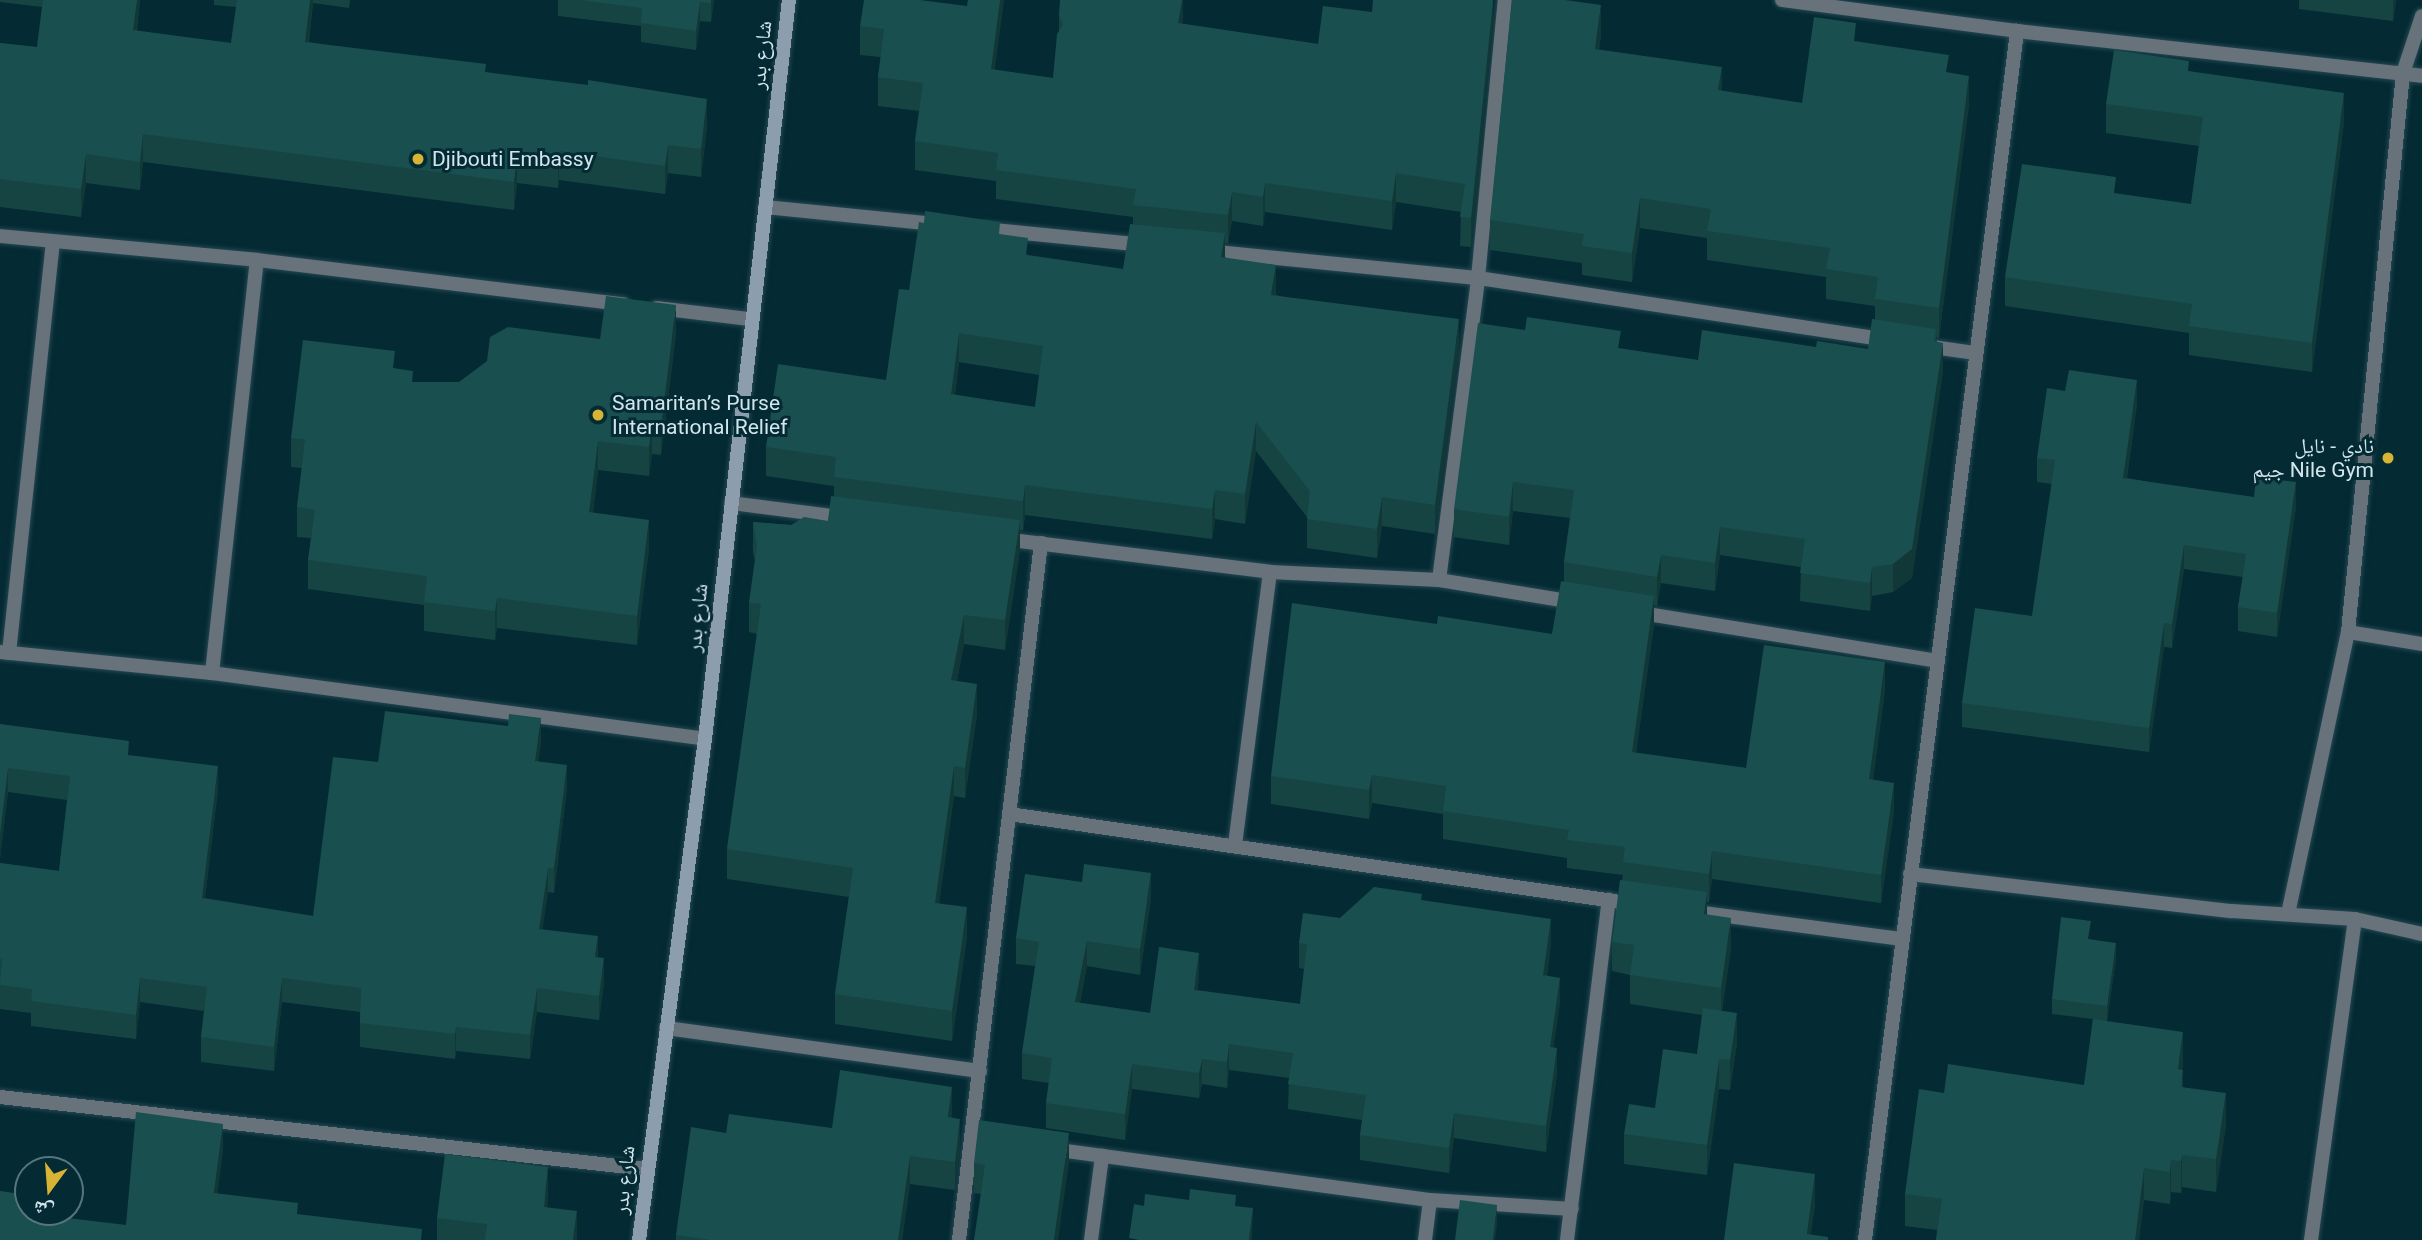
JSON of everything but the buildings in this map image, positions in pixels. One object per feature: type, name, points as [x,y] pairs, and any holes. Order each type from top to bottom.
[{"type":"street","name":"شارع بدر","points":[[639,1240],[646,1169],[705,739],[750,319],[789,0]]},
{"type":"street","points":[[1439,580],[1478,278],[1505,0]]},
{"type":"street","points":[[1782,0],[2017,32],[2422,76]]},
{"type":"street","points":[[2288,914],[2348,632],[2403,73],[2422,16]]},
{"type":"street","points":[[1865,1240],[2017,32]]},
{"type":"street","points":[[765,208],[1163,247]]},
{"type":"street","points":[[0,236],[257,260],[750,319]]},
{"type":"street","points":[[52,242],[5,653],[212,673],[705,739]]},
{"type":"street","points":[[1190,249],[1478,278],[1975,353]]},
{"type":"street","points":[[212,673],[257,260]]},
{"type":"street","points":[[731,503],[866,521]]},
{"type":"street","points":[[987,536],[1270,572],[1439,580],[1587,604]]},
{"type":"street","points":[[959,1240],[978,1139],[980,1071],[1041,543]]},
{"type":"street","points":[[1235,845],[1270,572]]},
{"type":"street","points":[[1614,609],[1938,661]]},
{"type":"street","points":[[2348,632],[2422,644]]},
{"type":"street","points":[[1009,814],[1648,906]]},
{"type":"street","points":[[1910,874],[2355,919],[2422,934]]},
{"type":"street","points":[[1567,1240],[1609,900]]},
{"type":"street","points":[[1675,909],[1901,939]]},
{"type":"street","points":[[2311,1240],[2355,919]]},
{"type":"street","points":[[666,1028],[980,1071]]},
{"type":"street","points":[[0,1097],[646,1169]]},
{"type":"street","points":[[1037,1147],[1430,1200],[1572,1209]]},
{"type":"street","points":[[1091,1240],[1101,1156]]},
{"type":"street","points":[[1425,1240],[1430,1200]]},
{"type":"place","name":"Djibouti Embassy","points":[[418,159]]},
{"type":"place","name":"Samaritan’s Purse International Relief","points":[[598,415]]},
{"type":"place","name":"نادي - نايل جيم Nile Gym","points":[[2388,458]]}]
